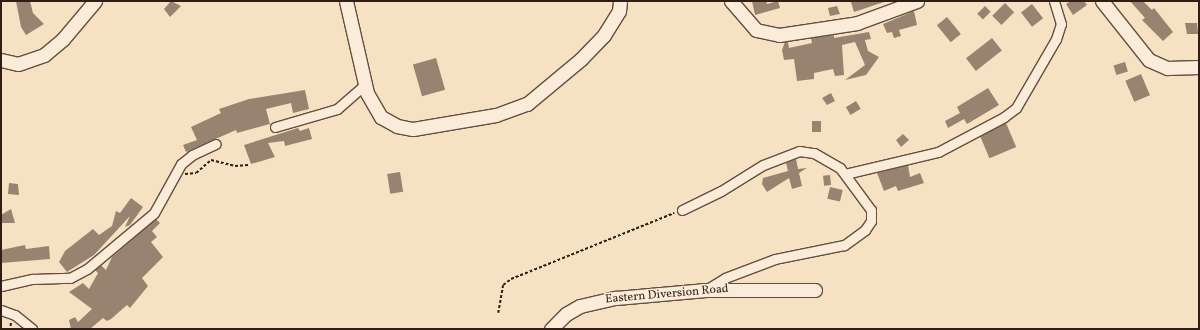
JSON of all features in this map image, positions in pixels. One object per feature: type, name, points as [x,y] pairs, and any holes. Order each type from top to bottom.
[{"type":"main road","points":[[1,60],[18,64],[44,55],[63,40],[95,1]]},
{"type":"main road","points":[[346,1],[365,85],[381,117],[397,126],[413,129],[513,111],[550,87],[582,59],[612,23],[620,1]]},
{"type":"main road","points":[[731,1],[747,23],[756,30],[779,35],[864,21],[917,1]]},
{"type":"main road","points":[[1102,1],[1149,60],[1166,68],[1199,67]]},
{"type":"main road","name":"Eastern Diversion Road","points":[[551,329],[566,314],[598,301],[706,290],[815,290]]},
{"type":"street","points":[[845,174],[938,152],[1004,117],[1016,108],[1056,38],[1061,24],[1054,1]]},
{"type":"street","points":[[276,127],[337,109],[365,85]]},
{"type":"street","points":[[1,286],[32,279],[70,278],[87,269],[154,213],[176,172],[192,155],[216,144]]},
{"type":"street","points":[[682,210],[721,191],[764,164],[799,151],[814,153],[845,174],[871,210],[870,221],[865,230],[836,249],[775,259],[716,282],[706,290]]},
{"type":"street","points":[[1,310],[15,315],[32,329]]},
{"type":"path","points":[[176,172],[190,175],[211,160],[236,166],[248,165]]},
{"type":"path","points":[[498,313],[503,285],[512,279],[682,210]]},
{"type":"building","points":[[16,1],[30,1],[33,13],[44,24],[26,35],[21,27]]},
{"type":"building","points":[[171,1],[181,6],[170,17],[164,9]]},
{"type":"building","points":[[752,1],[766,1],[767,4],[778,1],[780,8],[755,15]]},
{"type":"building","points":[[887,1],[854,12],[851,2]]},
{"type":"building","points":[[1071,1],[1084,1],[1087,5],[1073,15],[1066,4]]},
{"type":"building","points":[[1130,1],[1143,1],[1152,10],[1154,8],[1173,32],[1163,41],[1142,20],[1145,18]]},
{"type":"building","points":[[1005,3],[1014,12],[1001,25],[992,16]]},
{"type":"building","points":[[1032,4],[1043,18],[1032,27],[1021,13]]},
{"type":"building","points":[[837,6],[840,14],[830,16],[828,8]]},
{"type":"building","points":[[985,6],[991,12],[983,19],[977,14]]},
{"type":"building","points":[[914,11],[917,25],[899,30],[901,36],[894,38],[892,32],[887,33],[883,24]]},
{"type":"building","points":[[947,17],[961,34],[951,42],[937,25]]},
{"type":"building","points":[[1185,23],[1197,23],[1198,34],[1187,34]]},
{"type":"building","points":[[869,32],[871,39],[865,40],[868,51],[879,57],[866,75],[845,80],[865,65],[855,42],[842,45],[844,75],[835,76],[833,69],[814,73],[814,79],[797,81],[794,59],[784,60],[782,50],[785,42],[788,42],[789,48],[812,43],[811,38],[834,35],[834,38]]},
{"type":"building","points":[[992,38],[1002,51],[976,71],[966,58]]},
{"type":"building","points":[[436,58],[445,90],[422,96],[413,65]]},
{"type":"building","points":[[1125,62],[1128,72],[1116,75],[1114,66]]},
{"type":"building","points":[[1141,74],[1150,95],[1134,102],[1125,81]]},
{"type":"building","points":[[988,88],[999,105],[967,124],[964,119],[948,128],[945,121],[960,113],[957,107]]},
{"type":"building","points":[[305,90],[309,109],[293,113],[291,103],[266,109],[270,124],[237,133],[236,130],[186,152],[183,145],[197,140],[191,127],[221,113],[219,109],[249,99]]},
{"type":"building","points":[[831,93],[835,101],[827,105],[822,98]]},
{"type":"building","points":[[856,101],[861,109],[851,115],[846,107]]},
{"type":"building","points":[[812,121],[821,121],[821,132],[812,132]]},
{"type":"building","points":[[1006,123],[1016,147],[989,158],[979,134]]},
{"type":"building","points":[[298,128],[300,131],[309,128],[312,139],[285,146],[284,141],[268,143],[275,157],[251,164],[244,145]]},
{"type":"building","points":[[903,134],[909,140],[901,147],[896,140]]},
{"type":"building","points":[[796,159],[798,169],[807,168],[799,173],[802,186],[792,189],[789,178],[767,192],[762,184],[763,178],[788,171],[786,163]]},
{"type":"building","points":[[908,165],[910,177],[920,173],[924,183],[898,191],[896,186],[884,191],[877,173]]},
{"type":"building","points":[[400,172],[403,192],[390,194],[387,174]]},
{"type":"building","points":[[830,175],[831,185],[824,186],[823,176]]},
{"type":"building","points":[[9,183],[18,184],[19,195],[8,194]]},
{"type":"building","points":[[830,187],[843,190],[840,202],[827,199]]},
{"type":"building","points":[[131,198],[143,207],[130,225],[125,227],[130,216],[94,255],[67,272],[59,262],[65,251],[93,229],[99,235],[112,226],[116,211],[120,213]]},
{"type":"building","points":[[11,209],[15,223],[1,223],[1,215]]},
{"type":"building","points":[[156,219],[160,223],[152,231],[157,237],[151,242],[163,257],[142,278],[148,286],[130,308],[127,305],[111,319],[107,321],[103,318],[90,329],[71,329],[69,320],[75,317],[78,322],[92,309],[69,292],[83,283],[89,289],[98,273],[95,270],[101,265],[106,270],[112,257]]},
{"type":"building","points":[[25,245],[26,249],[49,246],[50,259],[1,263],[1,250]]}]
